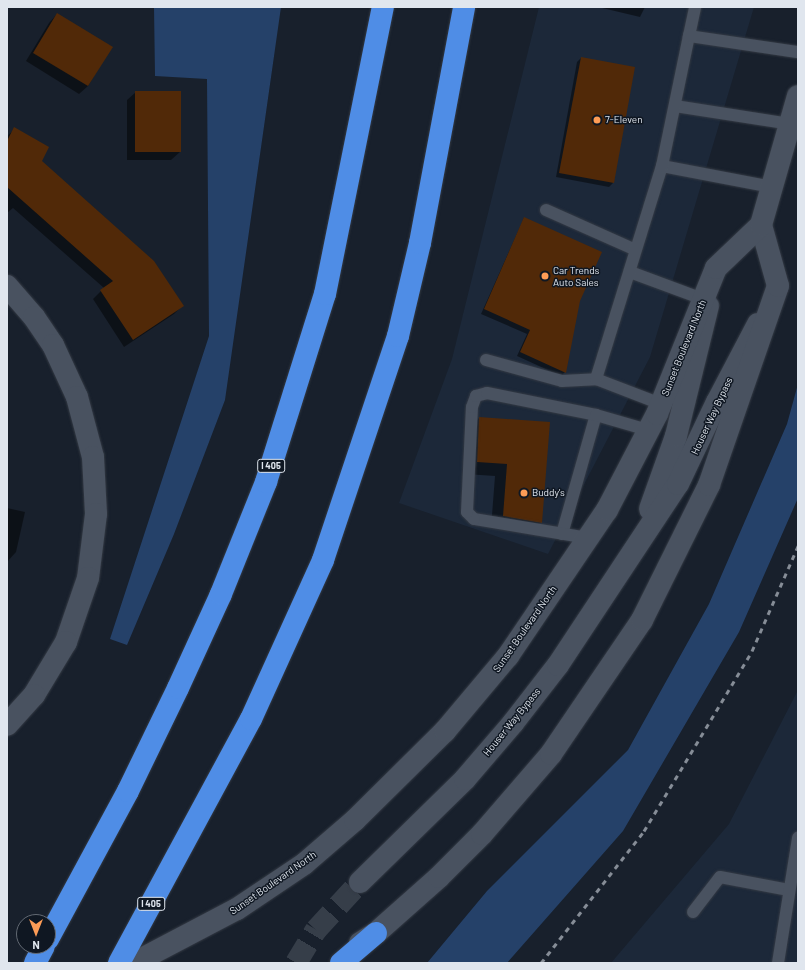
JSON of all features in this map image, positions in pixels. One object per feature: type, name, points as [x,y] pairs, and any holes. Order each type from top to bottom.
[{"type":"highway","name":"I 405","points":[[56,924],[128,790],[178,688],[221,594],[266,482],[324,294],[383,7]]},
{"type":"highway","name":"I 405","points":[[119,963],[184,845],[250,719],[323,560],[370,424],[398,336],[420,243],[464,7]]},
{"type":"highway","points":[[341,963],[376,933]]},
{"type":"highway","points":[[35,963],[40,954]]},
{"type":"main road","points":[[331,963],[376,933],[439,877],[482,834],[551,754],[642,620],[710,485],[778,286],[761,225],[798,96]]},
{"type":"main road","name":"Sunset Boulevard North","points":[[134,963],[186,938],[238,909],[304,864],[355,820],[445,731],[508,656],[607,510],[661,404],[716,268],[761,225]]},
{"type":"main road","name":"Houser Way Bypass","points":[[638,542],[676,436],[716,268]]},
{"type":"main road","points":[[7,286],[34,317],[53,345],[77,397],[93,457],[96,514],[88,578],[66,642],[34,695],[7,725]]},
{"type":"main road","name":"Houser Way Bypass","points":[[360,882],[414,832],[513,723],[587,623],[638,542],[678,484],[697,449],[717,402],[778,286]]},
{"type":"main road","points":[[169,963],[186,938]]},
{"type":"lane","points":[[596,379],[662,166],[695,7]]},
{"type":"lane","points":[[689,36],[798,52]]},
{"type":"lane","points":[[675,106],[790,124]]},
{"type":"lane","points":[[662,166],[772,187]]},
{"type":"lane","points":[[546,210],[636,250]]},
{"type":"lane","points":[[630,272],[704,299]]},
{"type":"lane","points":[[486,360],[562,381],[596,379],[661,404]]},
{"type":"lane","points":[[588,538],[474,518],[467,512],[472,407],[476,396],[487,393],[596,414],[648,430]]},
{"type":"lane","points":[[562,534],[596,414]]},
{"type":"lane","points":[[778,963],[798,838]]},
{"type":"lane","points":[[693,912],[720,877],[789,890]]},
{"type":"shaded area","points":[[154,7],[281,7],[225,400],[174,534],[127,645],[110,639],[209,336],[207,79],[155,76]]},
{"type":"shaded area","points":[[539,7],[754,7],[650,357],[548,554],[399,503],[452,359]]},
{"type":"shaded area","points":[[798,384],[798,498],[739,632],[623,831],[507,963],[427,963],[487,891],[628,750],[709,604],[787,424]]},
{"type":"shaded area","points":[[798,690],[798,963],[611,963],[729,824]]},
{"type":"building","points":[[57,13],[113,47],[88,86],[33,53]]},
{"type":"building","name":"7-Eleven","points":[[581,57],[635,67],[614,183],[559,173]]},
{"type":"building","points":[[135,91],[181,91],[181,152],[135,152]]},
{"type":"building","points":[[14,127],[49,147],[42,161],[154,261],[184,306],[133,340],[100,290],[113,281],[7,187],[7,141]]},
{"type":"building","name":"Car Trends Auto Sales","points":[[524,217],[602,252],[580,301],[566,373],[520,352],[530,330],[484,309]]},
{"type":"building","name":"Buddy's","points":[[479,417],[550,422],[542,523],[503,516],[507,464],[477,462]]},
{"type":"tunnel","points":[[296,963],[316,930],[360,882]]},
{"type":"railway","points":[[541,963],[644,831],[752,651],[798,546]]},
{"type":"place","name":"7-Eleven","points":[[597,120]]},
{"type":"place","name":"Car Trends Auto Sales","points":[[545,276]]},
{"type":"place","name":"Buddy's","points":[[524,493]]}]
